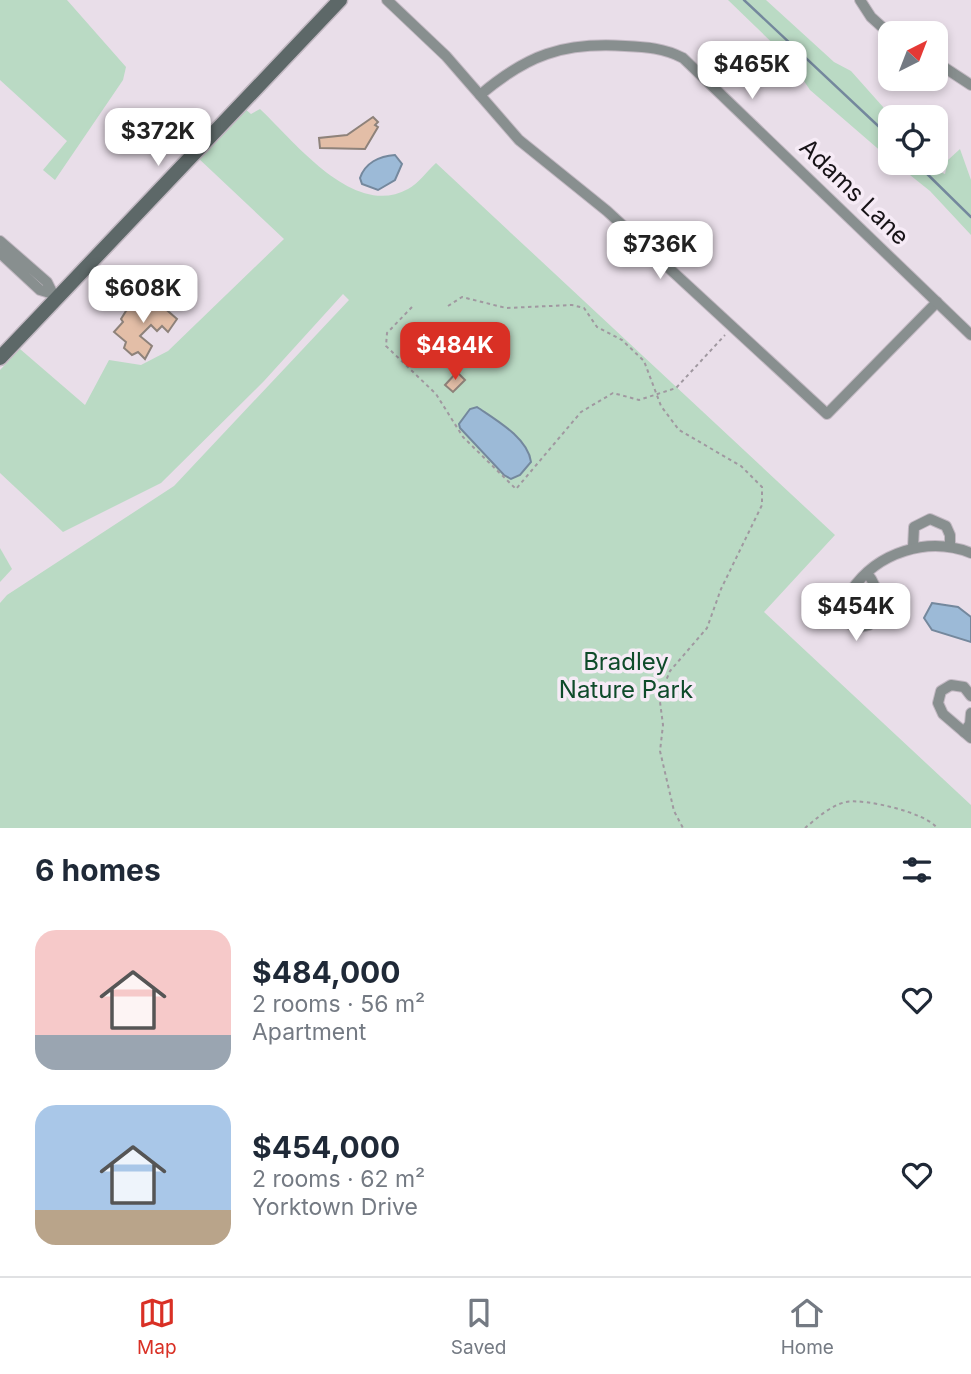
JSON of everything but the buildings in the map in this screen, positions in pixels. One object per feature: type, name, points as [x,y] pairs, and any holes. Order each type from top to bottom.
[{"type":"street","points":[[0,358],[55,296],[340,0]]},
{"type":"street","points":[[387,0],[446,56],[519,140],[607,211],[827,414],[937,302]]},
{"type":"street","points":[[860,0],[870,17],[878,24]]},
{"type":"street","name":"Adams Lane","points":[[480,95],[521,64],[565,47],[594,44],[656,48],[674,53],[694,66],[971,335]]},
{"type":"street","points":[[948,70],[971,85]]},
{"type":"street","points":[[0,241],[47,282],[55,296]]},
{"type":"street","points":[[0,253],[40,290],[55,296]]},
{"type":"street","points":[[913,548],[914,527],[930,519],[939,520],[946,526],[950,535],[950,547]]},
{"type":"street","points":[[867,573],[876,589],[878,607],[869,625],[856,628],[845,621],[843,607],[867,573],[889,557],[913,548],[950,547],[971,553]]},
{"type":"street","points":[[968,735],[941,711],[938,699],[944,689],[955,685],[964,687],[971,696]]},
{"type":"street","points":[[968,735],[971,713]]},
{"type":"path","points":[[449,306],[462,297],[484,299],[506,307],[580,306],[597,327],[622,340],[639,356],[649,370],[656,395],[667,417],[679,430],[741,466],[762,487],[764,496],[750,533],[721,589],[707,628],[670,671],[663,688],[660,751],[674,811],[683,828]]},
{"type":"path","points":[[411,306],[387,333],[386,346],[436,394],[463,437],[516,489],[585,409],[613,393],[639,400],[681,384],[725,335]]},
{"type":"path","points":[[805,828],[843,802],[864,801],[927,819],[937,828]]},
{"type":"green space","points":[[0,0],[67,0],[126,67],[123,80],[55,180],[43,170],[67,141],[0,80]]},
{"type":"green space","points":[[728,0],[766,0],[834,62],[851,71],[881,105],[878,105],[878,149],[810,90],[790,60]]},
{"type":"green space","name":"Bradley Nature Park","points":[[244,108],[251,114],[260,109],[327,173],[347,186],[367,194],[388,196],[408,189],[436,163],[835,535],[764,612],[971,805],[971,828],[0,828],[0,603],[7,595],[174,486],[349,300],[343,294],[264,381],[161,483],[63,532],[0,473],[0,370],[20,349],[85,405],[109,360],[141,365],[168,351],[284,239],[197,157]]},
{"type":"green space","points":[[960,149],[971,180],[971,235],[930,191],[910,175],[948,175],[948,160]]},
{"type":"green space","points":[[0,548],[12,569],[0,582]]},
{"type":"water","points":[[395,155],[402,164],[395,180],[378,190],[362,184],[360,178],[369,164]]},
{"type":"water","points":[[477,407],[510,430],[524,445],[531,462],[520,475],[511,479],[504,475],[460,428],[459,424],[470,409]]},
{"type":"water","points":[[932,603],[958,607],[971,617],[971,642],[932,630],[924,618]]},
{"type":"waterway","points":[[744,0],[878,126]]},
{"type":"waterway","points":[[928,175],[971,217]]}]
